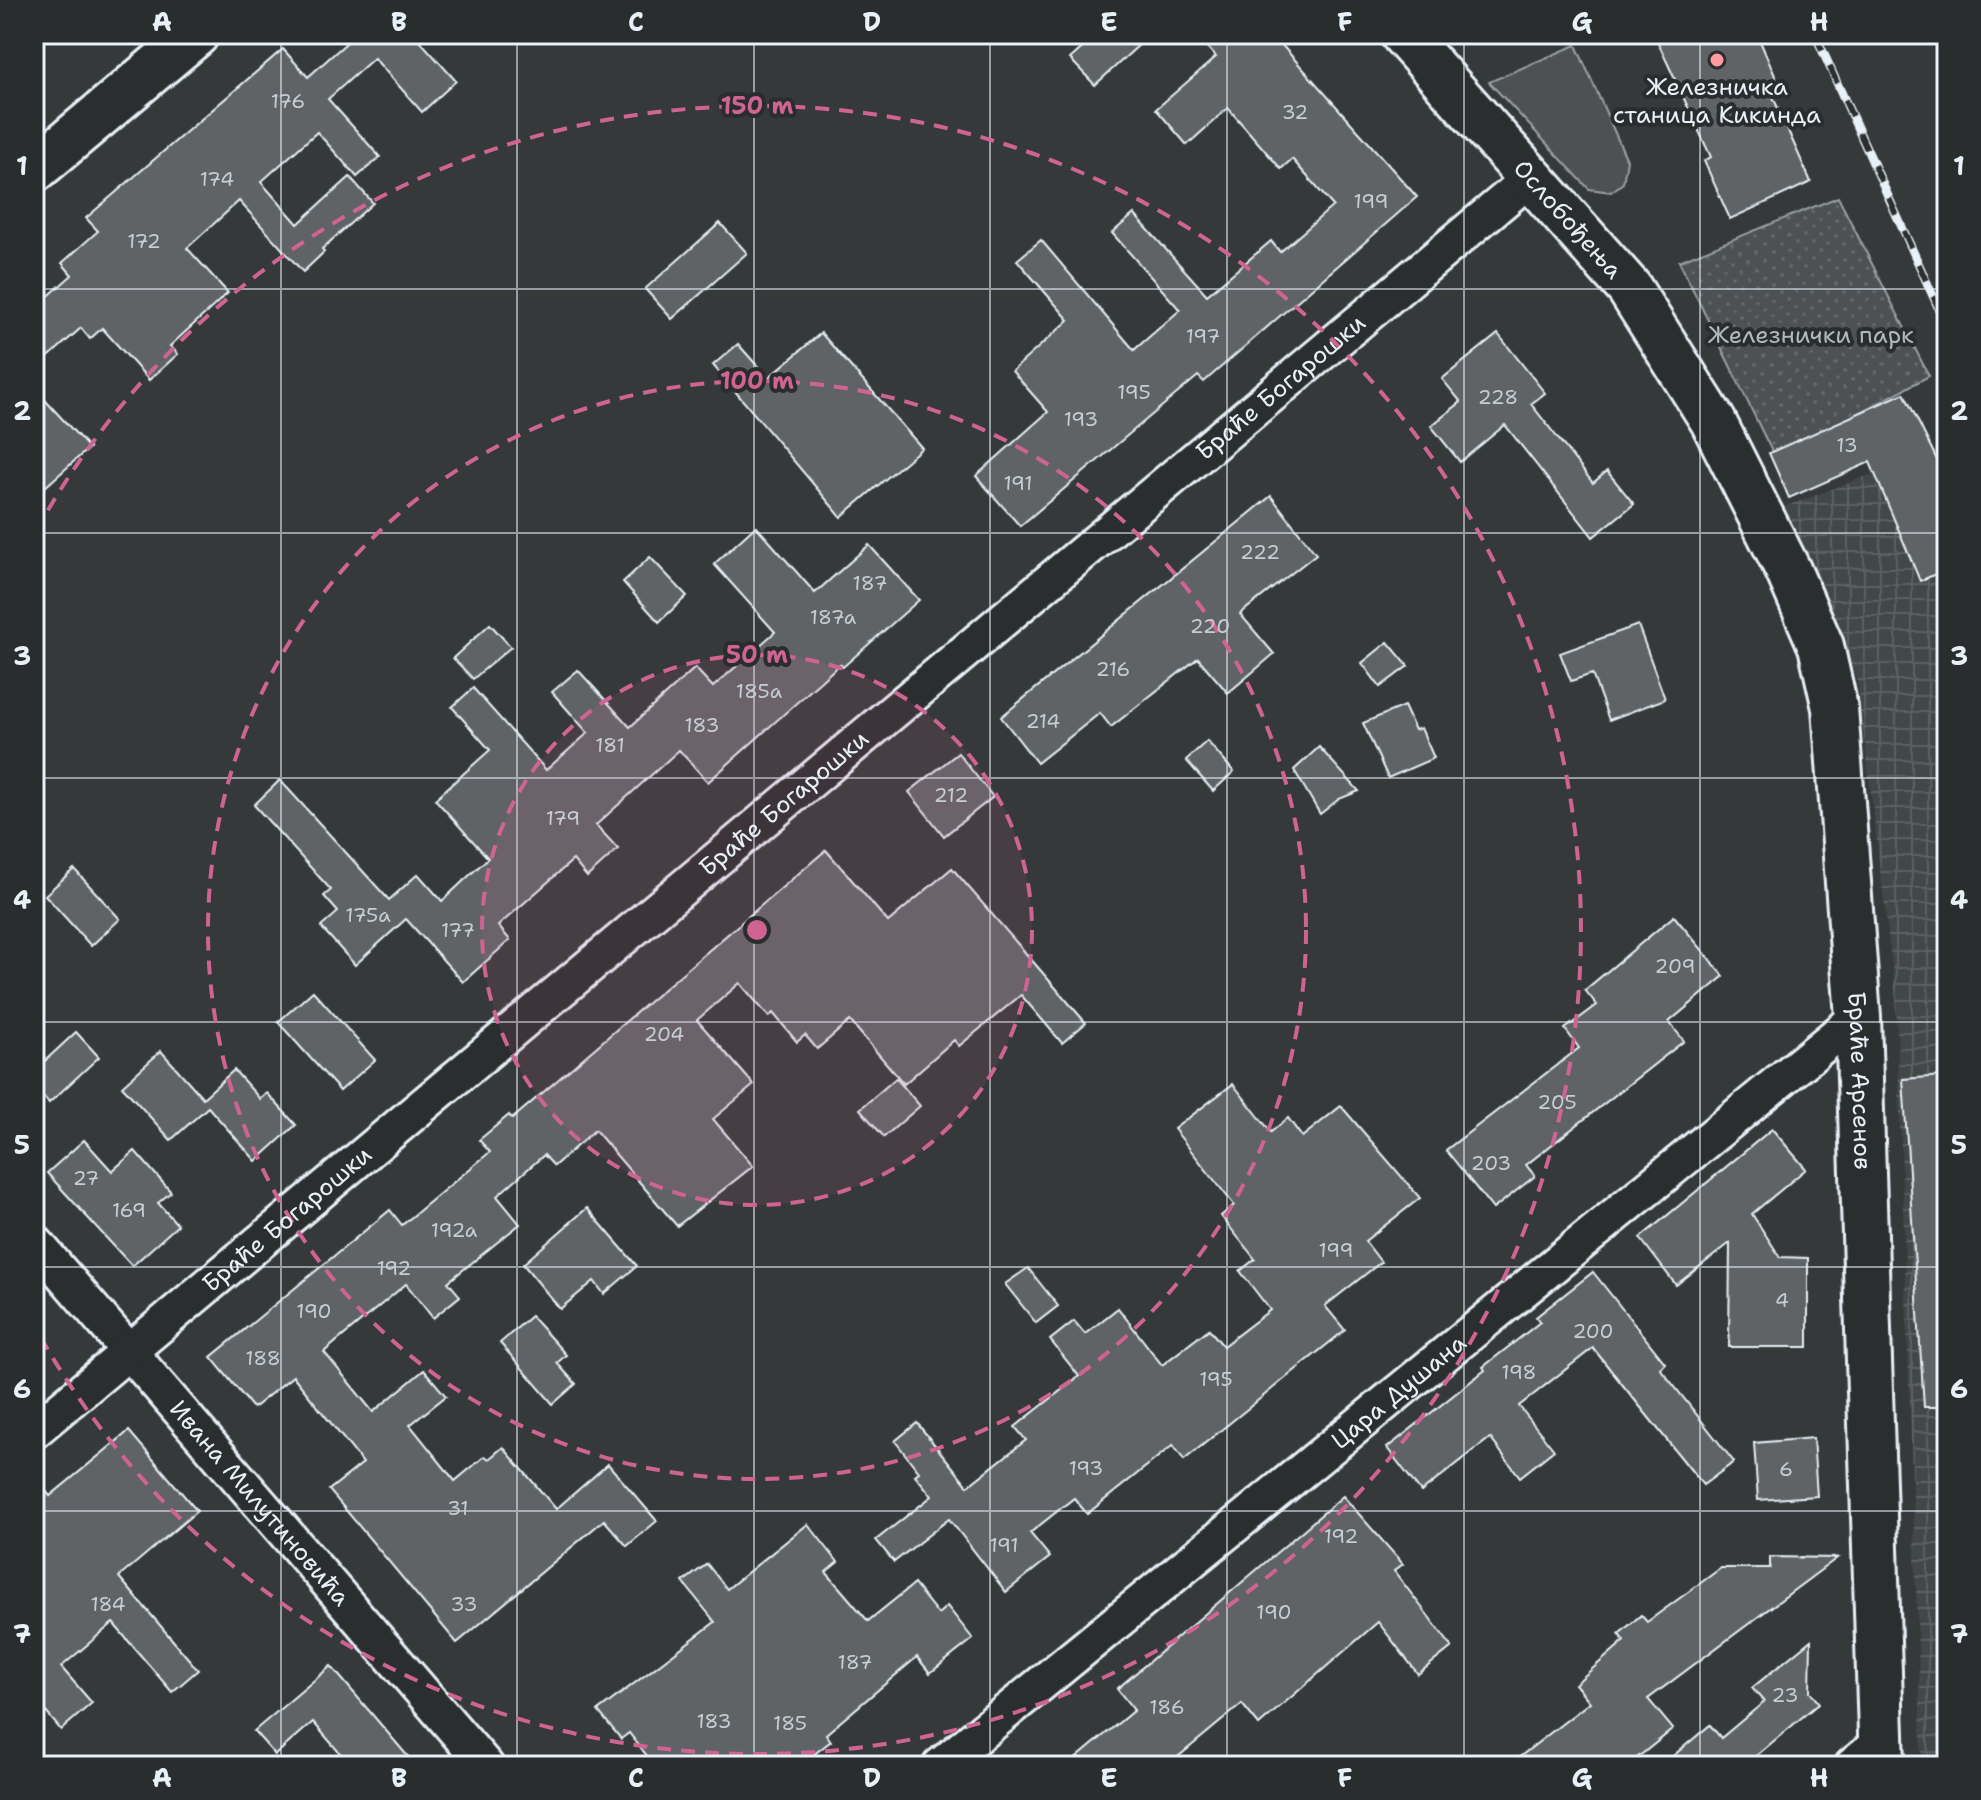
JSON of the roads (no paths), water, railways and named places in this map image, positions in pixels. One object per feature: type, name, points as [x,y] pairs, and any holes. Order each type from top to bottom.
[{"type":"main road","points":[[34,170],[196,34]]},
{"type":"main road","name":"Ослобођења","points":[[1403,34],[1533,176],[1629,288],[1713,421]]},
{"type":"main road","name":"Браће Арсенов","points":[[1713,421],[1788,570],[1821,646],[1835,708],[1858,1017],[1872,1758]]},
{"type":"street","name":"Браће Богарошки","points":[[34,1431],[1533,176]]},
{"type":"street","name":"Цара Душана","points":[[940,1766],[1858,1017]]},
{"type":"street","name":"Ивана Милутиновића","points":[[34,1241],[486,1766]]},
{"type":"railway","points":[[1815,34],[1947,327]]},
{"type":"place","name":"Железничка станица Кикинда","points":[[1717,60]]},
{"type":"park label","name":"Железнички парк","points":[[1811,335]]}]
